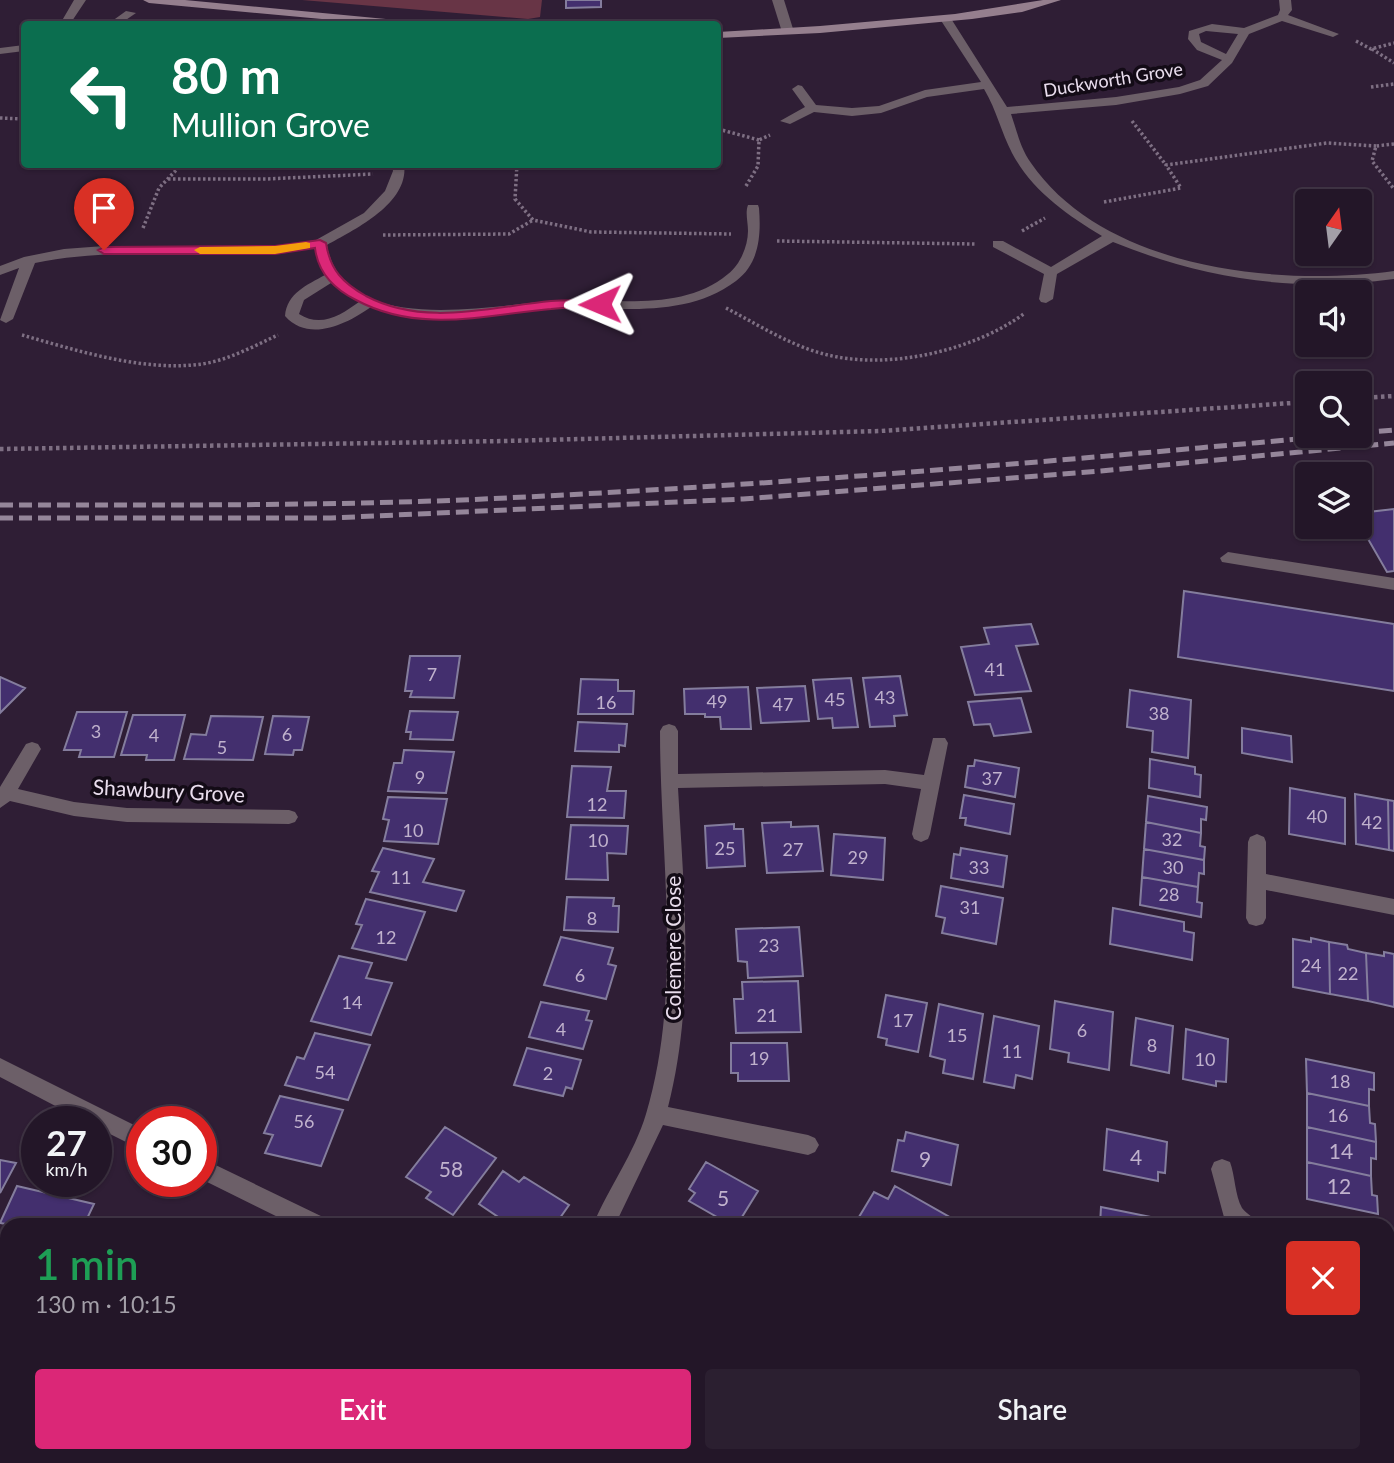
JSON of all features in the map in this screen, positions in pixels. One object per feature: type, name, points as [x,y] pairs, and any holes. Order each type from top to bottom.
[{"type":"street","points":[[67,21],[80,0]]},
{"type":"street","points":[[149,0],[374,21]]},
{"type":"street","points":[[778,0],[789,33]]},
{"type":"street","points":[[721,35],[789,33],[946,19],[1007,11],[1055,0]]},
{"type":"street","points":[[1229,58],[1199,47],[1193,40],[1193,33],[1200,28],[1211,27],[1245,32],[1282,17],[1286,10],[1285,0]]},
{"type":"street","points":[[118,21],[130,13]]},
{"type":"street","points":[[1282,17],[1333,34]]},
{"type":"street","points":[[946,19],[1004,111],[1018,153],[1041,186],[1068,209],[1111,237],[1161,257],[1221,272],[1269,279],[1328,282],[1394,275]]},
{"type":"street","name":"Duckworth Grove","points":[[1004,111],[1116,101],[1204,83],[1229,58],[1245,32]]},
{"type":"street","points":[[0,51],[21,48]]},
{"type":"street","points":[[786,121],[812,108],[852,112],[881,109],[925,94],[986,85]]},
{"type":"street","points":[[798,89],[812,108]]},
{"type":"street","points":[[0,271],[29,260],[64,253],[275,250],[320,243],[369,216],[391,192],[399,168]]},
{"type":"street","points":[[320,243],[322,260],[332,277],[346,290],[368,302],[400,313],[431,317],[477,315],[553,305],[671,303],[700,296],[735,276],[754,241],[752,208]]},
{"type":"street","points":[[1046,299],[1051,272],[1111,237]]},
{"type":"street","points":[[998,244],[1051,272]]},
{"type":"street","points":[[6,319],[29,260]]},
{"type":"street","points":[[332,277],[296,300],[291,309],[292,316],[300,323],[327,325],[368,302]]},
{"type":"street","points":[[1228,558],[1394,584]]},
{"type":"street","name":"Colemere Close","points":[[608,1218],[656,1114],[674,1015],[677,970],[669,731]]},
{"type":"street","points":[[920,834],[939,743]]},
{"type":"street","name":"Shawbury Grove","points":[[32,750],[3,797],[127,815],[289,817]]},
{"type":"street","points":[[669,781],[884,777],[931,783]]},
{"type":"street","points":[[1256,918],[1257,842]]},
{"type":"street","points":[[1256,880],[1394,907]]},
{"type":"street","points":[[0,1067],[126,1132]]},
{"type":"street","points":[[656,1114],[807,1145]]},
{"type":"street","points":[[1222,1169],[1233,1213],[1239,1218]]},
{"type":"street","points":[[217,1176],[296,1218]]},
{"type":"path","points":[[1333,34],[1371,48],[1394,63]]},
{"type":"path","points":[[1371,48],[1394,43]]},
{"type":"path","points":[[1371,87],[1394,83]]},
{"type":"path","points":[[517,168],[515,199],[533,220],[591,232],[730,233],[754,241],[998,244],[1046,217],[1068,209],[1181,188],[1116,101]]},
{"type":"path","points":[[0,118],[21,119]]},
{"type":"path","points":[[721,130],[759,140],[789,127],[786,121]]},
{"type":"path","points":[[752,208],[738,200],[758,166],[759,140]]},
{"type":"path","points":[[1166,165],[1327,144],[1394,144]]},
{"type":"path","points":[[1376,146],[1372,161],[1394,190]]},
{"type":"path","points":[[134,251],[159,188],[178,168]]},
{"type":"path","points":[[168,179],[266,179],[399,168]]},
{"type":"path","points":[[341,232],[398,236],[509,234],[533,220]]},
{"type":"path","points":[[700,296],[824,355],[853,361],[918,354],[973,343],[1002,329],[1046,299]]},
{"type":"path","points":[[20,334],[100,355],[142,361],[203,364],[250,348],[300,323]]},
{"type":"path","points":[[1372,397],[1394,396]]},
{"type":"path","points":[[0,449],[505,441],[880,431],[1295,403]]},
{"type":"shaded area","points":[[302,0],[542,0],[540,17],[528,19]]},
{"type":"building","points":[[566,0],[601,0],[601,7],[566,8]]},
{"type":"building","points":[[1394,509],[1394,571],[1387,572],[1368,539],[1372,539],[1372,512]]},
{"type":"building","points":[[1184,591],[1394,624],[1394,691],[1178,657]]},
{"type":"building","points":[[1031,624],[1038,644],[1016,646],[1031,691],[975,695],[961,647],[989,644],[984,628]]},
{"type":"building","points":[[410,656],[460,656],[454,698],[410,697],[412,691],[405,691]]},
{"type":"building","points":[[900,676],[907,715],[894,716],[895,726],[870,727],[863,678]]},
{"type":"building","points":[[0,677],[25,688],[0,713]]},
{"type":"building","points":[[851,678],[858,727],[833,728],[832,718],[818,719],[813,680]]},
{"type":"building","points":[[581,679],[618,680],[618,691],[634,691],[633,714],[578,714]]},
{"type":"building","points":[[805,686],[809,721],[761,723],[757,688]]},
{"type":"building","points":[[748,687],[751,729],[721,729],[720,717],[685,714],[684,689]]},
{"type":"building","points":[[1130,690],[1191,700],[1188,758],[1152,752],[1153,731],[1127,727]]},
{"type":"building","points":[[1021,698],[1031,732],[994,736],[990,724],[974,725],[968,702]]},
{"type":"building","points":[[410,711],[458,712],[453,740],[410,739],[411,732],[406,732]]},
{"type":"building","points":[[77,712],[127,712],[114,757],[79,757],[81,750],[64,750]]},
{"type":"building","points":[[133,715],[185,715],[174,760],[146,760],[147,755],[121,755]]},
{"type":"building","points":[[211,716],[263,717],[253,760],[184,759],[191,734],[206,735]]},
{"type":"building","points":[[273,716],[309,717],[302,750],[294,750],[293,755],[265,754]]},
{"type":"building","points":[[578,722],[627,724],[625,746],[619,745],[619,752],[575,751]]},
{"type":"building","points":[[1242,728],[1291,736],[1292,762],[1242,753]]},
{"type":"building","points":[[404,750],[454,752],[446,793],[388,791],[394,763],[402,763]]},
{"type":"building","points":[[1150,759],[1195,767],[1195,774],[1201,775],[1200,797],[1149,788]]},
{"type":"building","points":[[975,760],[1019,768],[1015,797],[965,787],[968,766],[974,766]]},
{"type":"building","points":[[572,766],[611,767],[607,791],[626,791],[624,818],[567,817]]},
{"type":"building","points":[[1290,788],[1345,798],[1345,844],[1289,834]]},
{"type":"building","points":[[1355,794],[1388,800],[1389,850],[1356,844]]},
{"type":"building","points":[[964,795],[1014,804],[1010,834],[965,825],[966,818],[960,818]]},
{"type":"building","points":[[1148,796],[1207,807],[1206,820],[1201,819],[1201,833],[1146,822]]},
{"type":"building","points":[[388,797],[447,799],[438,844],[384,841],[389,820],[383,819]]},
{"type":"building","points":[[1388,800],[1394,801],[1394,851],[1389,850]]},
{"type":"building","points":[[791,822],[791,827],[818,826],[823,871],[767,873],[762,823]]},
{"type":"building","points":[[1146,822],[1201,833],[1200,846],[1205,847],[1204,860],[1144,849]]},
{"type":"building","points":[[734,824],[734,829],[743,829],[745,866],[707,868],[705,826]]},
{"type":"building","points":[[571,825],[628,826],[626,854],[607,853],[608,880],[566,879]]},
{"type":"building","points":[[834,834],[885,838],[883,880],[831,875]]},
{"type":"building","points":[[383,848],[434,859],[423,882],[464,891],[456,911],[370,892],[379,872],[372,871]]},
{"type":"building","points":[[961,848],[1007,856],[1003,887],[951,878],[954,854],[960,855]]},
{"type":"building","points":[[1144,849],[1204,860],[1204,874],[1199,873],[1198,887],[1142,877]]},
{"type":"building","points":[[1142,877],[1198,887],[1197,902],[1202,903],[1201,917],[1140,905]]},
{"type":"building","points":[[941,886],[1003,898],[996,944],[942,933],[945,918],[936,916]]},
{"type":"building","points":[[567,897],[614,898],[613,906],[619,906],[618,932],[564,930]]},
{"type":"building","points":[[366,899],[425,912],[406,960],[352,948],[362,925],[356,924]]},
{"type":"building","points":[[1113,908],[1184,922],[1184,931],[1194,933],[1192,960],[1110,944]]},
{"type":"building","points":[[799,927],[803,976],[748,978],[747,962],[738,961],[736,929]]},
{"type":"building","points":[[561,937],[613,948],[608,964],[616,966],[606,999],[544,985]]},
{"type":"building","points":[[1311,938],[1329,942],[1330,994],[1293,987],[1293,939],[1311,942]]},
{"type":"building","points":[[1329,942],[1347,945],[1348,949],[1366,953],[1368,1001],[1330,994]]},
{"type":"building","points":[[1384,952],[1394,954],[1394,1007],[1368,1001],[1366,953],[1384,956]]},
{"type":"building","points":[[339,956],[372,963],[366,978],[392,983],[371,1035],[311,1021]]},
{"type":"building","points":[[798,981],[801,1032],[736,1033],[734,999],[743,999],[742,982]]},
{"type":"building","points":[[886,995],[927,1003],[918,1052],[886,1045],[887,1039],[878,1037]]},
{"type":"building","points":[[1055,1001],[1113,1012],[1109,1070],[1068,1062],[1069,1053],[1050,1049]]},
{"type":"building","points":[[541,1002],[589,1011],[586,1020],[592,1021],[583,1049],[529,1037]]},
{"type":"building","points":[[939,1004],[983,1014],[973,1079],[943,1073],[945,1060],[930,1056]]},
{"type":"building","points":[[994,1016],[1039,1026],[1032,1079],[1016,1075],[1014,1088],[984,1082]]},
{"type":"building","points":[[1136,1018],[1173,1026],[1169,1073],[1131,1065]]},
{"type":"building","points":[[1186,1029],[1228,1039],[1226,1082],[1216,1081],[1216,1086],[1183,1079]]},
{"type":"building","points":[[315,1033],[370,1045],[348,1100],[285,1085],[297,1057],[304,1059]]},
{"type":"building","points":[[731,1043],[787,1043],[789,1081],[738,1081],[738,1073],[731,1073]]},
{"type":"building","points":[[527,1048],[581,1060],[572,1089],[566,1087],[563,1096],[514,1085]]},
{"type":"building","points":[[1306,1059],[1374,1073],[1374,1090],[1369,1089],[1369,1106],[1307,1093]]},
{"type":"building","points":[[1307,1093],[1369,1106],[1370,1123],[1375,1124],[1376,1142],[1307,1127]]},
{"type":"building","points":[[280,1096],[343,1110],[321,1166],[265,1153],[273,1135],[264,1133]]},
{"type":"building","points":[[445,1127],[496,1158],[453,1215],[426,1198],[431,1192],[406,1177]]},
{"type":"building","points":[[1307,1127],[1376,1142],[1376,1159],[1371,1158],[1371,1176],[1307,1162]]},
{"type":"building","points":[[1107,1129],[1167,1142],[1165,1173],[1158,1172],[1158,1181],[1104,1170]]},
{"type":"building","points":[[906,1132],[958,1145],[951,1185],[892,1171],[898,1140],[904,1141]]},
{"type":"building","points":[[0,1160],[16,1163],[0,1193]]},
{"type":"building","points":[[706,1162],[758,1191],[741,1218],[719,1218],[689,1201],[695,1193],[689,1189]]},
{"type":"building","points":[[1307,1162],[1371,1176],[1372,1195],[1377,1196],[1378,1214],[1307,1199]]},
{"type":"building","points":[[503,1171],[519,1182],[524,1177],[569,1205],[560,1218],[500,1218],[479,1204]]},
{"type":"building","points":[[17,1186],[21,1187],[21,1197],[64,1197],[94,1204],[87,1218],[2,1218]]},
{"type":"building","points":[[895,1186],[951,1218],[859,1217],[874,1192],[888,1199]]},
{"type":"building","points":[[1101,1207],[1156,1218],[1100,1218]]},
{"type":"railway","points":[[1372,432],[1394,430]]},
{"type":"railway","points":[[0,505],[346,503],[570,495],[896,473],[1295,439]]},
{"type":"railway","points":[[0,518],[331,518],[743,499],[1101,471],[1394,443]]},
{"type":"slow traffic","points":[[200,250],[275,250],[306,245]]},
{"type":"route","points":[[104,250],[275,250],[320,243],[322,260],[332,277],[346,290],[368,302],[400,313],[431,317],[477,315],[553,305],[600,304]]}]
